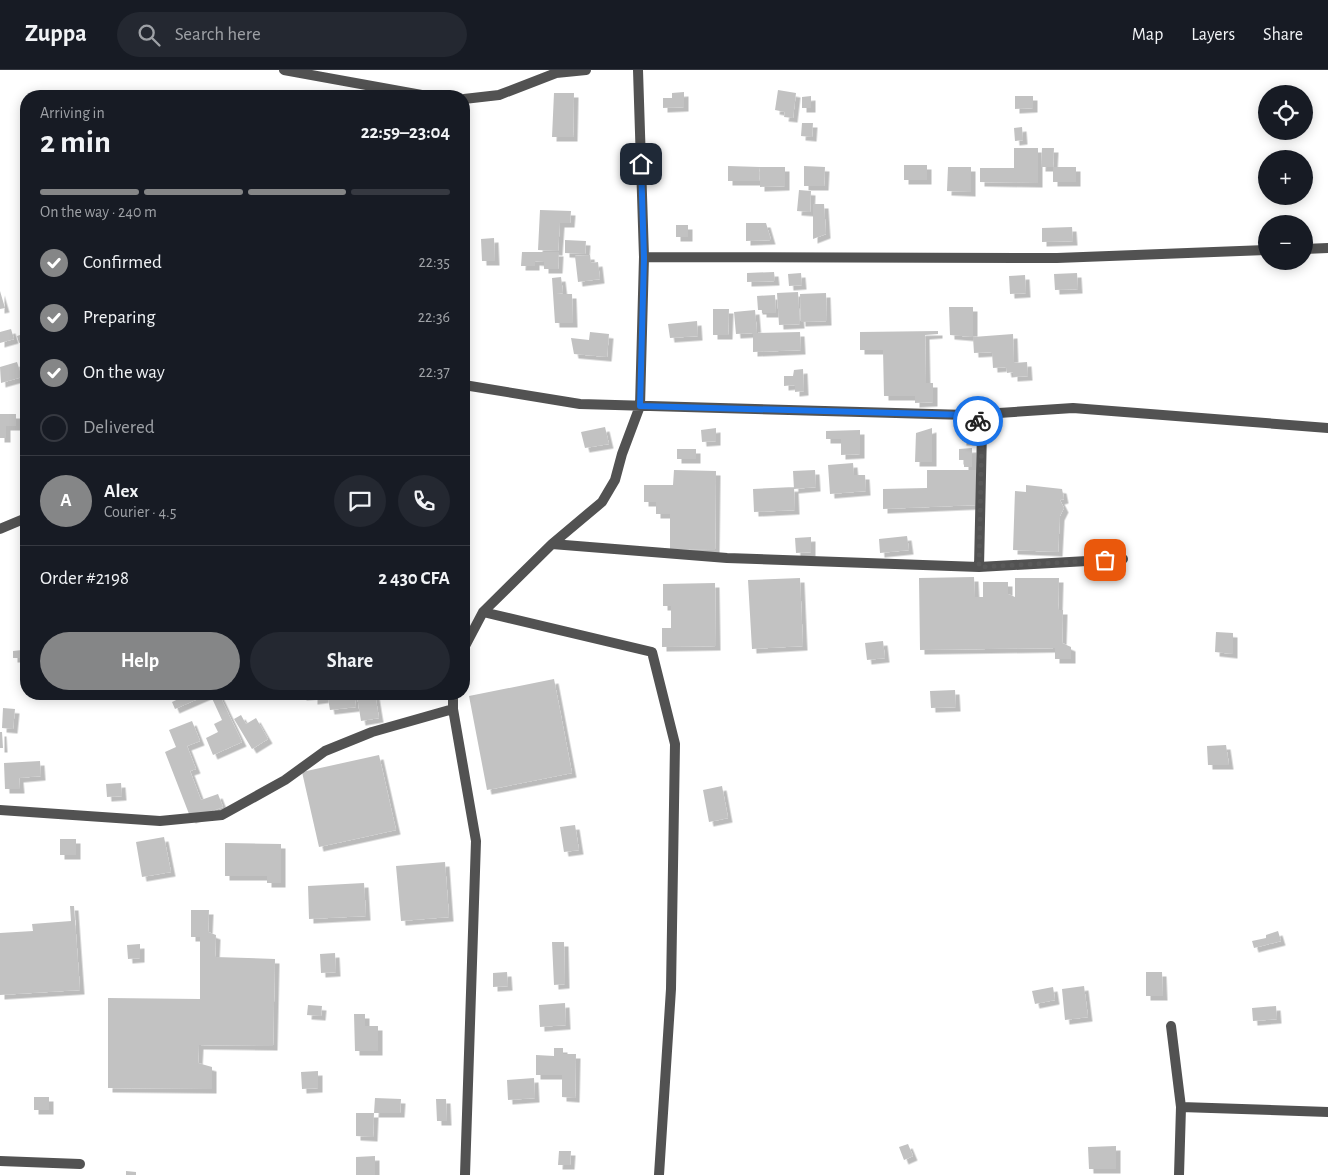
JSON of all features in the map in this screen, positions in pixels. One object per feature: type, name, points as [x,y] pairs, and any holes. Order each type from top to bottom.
[{"type":"street","points":[[284,70],[394,90]]},
{"type":"street","points":[[470,98],[499,96],[556,73],[586,70]]},
{"type":"street","points":[[470,637],[483,612],[552,544],[602,502],[615,480],[622,454],[640,406],[644,258],[638,70]]},
{"type":"street","points":[[1313,249],[1328,248]]},
{"type":"street","points":[[644,258],[1057,258],[1258,250]]},
{"type":"street","points":[[470,385],[580,404],[967,415],[1073,408],[1328,428]]},
{"type":"street","points":[[967,415],[978,421],[982,430],[979,567]]},
{"type":"street","points":[[0,529],[20,521]]},
{"type":"street","points":[[552,544],[727,558],[979,567],[1123,559]]},
{"type":"street","points":[[483,612],[652,652],[675,744],[671,989],[659,1175]]},
{"type":"street","points":[[453,700],[476,841],[465,1175]]},
{"type":"street","points":[[0,810],[160,821],[222,815],[285,780],[325,751],[372,732],[453,709]]},
{"type":"street","points":[[1171,1026],[1181,1106],[1179,1175]]},
{"type":"street","points":[[1181,1106],[1328,1112]]},
{"type":"street","points":[[0,1161],[80,1164]]},
{"type":"building","points":[[778,90],[796,93],[793,118],[784,117],[785,112],[775,110]]},
{"type":"building","points":[[684,92],[684,107],[663,108],[663,98],[672,98],[672,93]]},
{"type":"building","points":[[554,93],[574,93],[573,137],[552,137]]},
{"type":"building","points":[[811,96],[811,108],[802,108],[802,97]]},
{"type":"building","points":[[1015,96],[1033,96],[1033,108],[1015,109]]},
{"type":"building","points":[[802,123],[813,123],[812,137],[801,136]]},
{"type":"building","points":[[1022,127],[1023,140],[1015,141],[1014,128]]},
{"type":"building","points":[[1014,148],[1038,148],[1038,183],[980,182],[980,168],[1014,168]]},
{"type":"building","points":[[1042,148],[1054,148],[1053,167],[1041,167]]},
{"type":"building","points":[[904,165],[927,165],[927,180],[904,180]]},
{"type":"building","points":[[728,166],[760,167],[759,181],[728,181]]},
{"type":"building","points":[[804,166],[825,167],[824,186],[804,186]]},
{"type":"building","points":[[760,167],[785,167],[785,186],[760,187]]},
{"type":"building","points":[[948,167],[971,167],[971,192],[947,191]]},
{"type":"building","points":[[1053,167],[1076,167],[1076,182],[1053,182]]},
{"type":"building","points":[[799,190],[811,191],[810,212],[797,211]]},
{"type":"building","points":[[813,204],[824,204],[826,234],[813,239]]},
{"type":"building","points":[[540,210],[571,211],[570,223],[560,223],[558,251],[538,250]]},
{"type":"building","points":[[746,223],[766,223],[771,240],[746,241]]},
{"type":"building","points":[[676,225],[688,225],[688,237],[676,237]]},
{"type":"building","points":[[1072,227],[1073,241],[1042,242],[1042,228]]},
{"type":"building","points":[[494,238],[495,261],[482,261],[481,239]]},
{"type":"building","points":[[565,240],[586,241],[585,254],[565,253]]},
{"type":"building","points":[[522,252],[559,252],[558,269],[544,269],[544,262],[535,261],[535,266],[521,266]]},
{"type":"building","points":[[590,255],[591,263],[598,262],[600,279],[578,282],[575,256]]},
{"type":"building","points":[[774,272],[775,281],[747,282],[747,273]]},
{"type":"building","points":[[801,273],[802,285],[789,286],[788,274]]},
{"type":"building","points":[[1077,273],[1078,289],[1055,290],[1054,274]]},
{"type":"building","points":[[1025,275],[1026,293],[1010,294],[1009,276]]},
{"type":"building","points":[[561,277],[563,293],[557,294],[572,294],[573,323],[555,323],[552,278]]},
{"type":"building","points":[[0,291],[5,308],[0,309]]},
{"type":"building","points":[[798,292],[800,324],[779,325],[777,293]]},
{"type":"building","points":[[826,293],[827,321],[801,322],[800,294]]},
{"type":"building","points":[[775,295],[776,313],[762,313],[762,310],[758,310],[757,296]]},
{"type":"building","points":[[949,307],[973,307],[973,337],[950,335]]},
{"type":"building","points":[[713,309],[729,309],[728,335],[713,335]]},
{"type":"building","points":[[755,310],[757,333],[800,332],[801,350],[753,352],[753,333],[736,334],[734,312]]},
{"type":"building","points":[[697,321],[698,336],[670,338],[668,324]]},
{"type":"building","points":[[11,329],[14,339],[0,343],[0,332]]},
{"type":"building","points":[[938,331],[938,334],[925,335],[926,383],[933,383],[933,402],[915,403],[915,396],[884,396],[883,350],[860,350],[860,332]]},
{"type":"building","points":[[590,332],[609,334],[607,357],[574,354],[571,338],[589,340]]},
{"type":"building","points":[[1013,334],[1014,363],[1027,362],[1028,376],[1013,377],[1013,372],[1007,373],[1006,367],[993,368],[992,352],[974,353],[973,337]]},
{"type":"building","points":[[17,362],[20,378],[1,383],[0,367]]},
{"type":"building","points":[[803,369],[804,391],[795,392],[795,385],[784,386],[784,376],[793,376],[794,370]]},
{"type":"building","points":[[0,414],[16,414],[16,426],[6,426],[6,438],[0,438]]},
{"type":"building","points":[[605,427],[609,444],[585,448],[581,432]]},
{"type":"building","points":[[716,428],[716,441],[702,442],[701,430]]},
{"type":"building","points":[[932,428],[932,462],[915,462],[916,433]]},
{"type":"building","points":[[860,430],[860,454],[841,455],[841,439],[826,439],[826,431]]},
{"type":"building","points":[[962,430],[973,430],[973,441],[962,441]]},
{"type":"building","points":[[972,448],[972,467],[964,467],[964,460],[959,460],[959,449]]},
{"type":"building","points":[[677,449],[696,449],[696,459],[677,459]]},
{"type":"building","points":[[853,463],[854,475],[865,475],[866,491],[830,494],[828,465]]},
{"type":"building","points":[[674,470],[716,471],[715,550],[670,549],[670,514],[656,514],[656,502],[644,502],[644,485],[673,485]]},
{"type":"building","points":[[815,470],[816,487],[794,489],[793,471]]},
{"type":"building","points":[[927,470],[976,470],[976,505],[883,509],[883,489],[927,488]]},
{"type":"building","points":[[1026,485],[1062,489],[1064,499],[1060,500],[1064,508],[1060,516],[1058,552],[1013,550],[1015,491],[1026,492]]},
{"type":"building","points":[[794,487],[795,510],[754,512],[753,489]]},
{"type":"building","points":[[907,536],[909,550],[880,553],[879,539]]},
{"type":"building","points":[[811,537],[811,552],[796,553],[795,538]]},
{"type":"building","points":[[974,577],[975,597],[983,597],[983,582],[1008,582],[1008,594],[1015,597],[1015,578],[1059,578],[1058,610],[1063,610],[1062,643],[1071,647],[1071,659],[1055,659],[1055,648],[920,650],[919,578]]},
{"type":"building","points":[[800,578],[803,646],[752,649],[748,580]]},
{"type":"building","points":[[715,583],[716,646],[662,647],[662,628],[671,628],[671,606],[663,606],[663,584]]},
{"type":"building","points":[[1216,632],[1233,633],[1233,654],[1215,652]]},
{"type":"building","points":[[883,641],[885,658],[867,660],[865,643]]},
{"type":"building","points":[[20,650],[20,658],[13,658],[13,651]]},
{"type":"building","points":[[554,679],[572,773],[487,790],[470,696]]},
{"type":"building","points":[[955,690],[956,707],[931,708],[930,691]]},
{"type":"building","points":[[176,700],[195,700],[175,709],[172,702]]},
{"type":"building","points":[[213,700],[222,700],[242,742],[213,755],[206,738],[218,732],[214,724],[222,720]]},
{"type":"building","points":[[328,700],[355,700],[356,707],[330,710]]},
{"type":"building","points":[[358,700],[376,700],[379,718],[361,721]]},
{"type":"building","points":[[3,708],[15,709],[13,729],[2,728]]},
{"type":"building","points":[[241,715],[246,724],[256,718],[268,739],[252,749],[234,719]]},
{"type":"building","points":[[192,721],[200,741],[187,746],[196,769],[190,771],[201,800],[218,794],[223,807],[191,819],[165,752],[176,747],[169,730]]},
{"type":"building","points":[[0,732],[2,732],[3,748],[0,748]]},
{"type":"building","points":[[1226,745],[1229,765],[1208,765],[1207,746]]},
{"type":"building","points":[[379,755],[396,830],[319,847],[302,772]]},
{"type":"building","points":[[40,761],[41,776],[19,778],[20,789],[5,789],[4,763]]},
{"type":"building","points":[[121,783],[122,796],[107,797],[106,784]]},
{"type":"building","points":[[722,786],[728,818],[709,822],[703,790]]},
{"type":"building","points":[[575,825],[579,850],[564,852],[560,827]]},
{"type":"building","points":[[164,837],[171,872],[142,877],[136,842]]},
{"type":"building","points":[[60,839],[76,839],[76,855],[60,855]]},
{"type":"building","points":[[225,843],[281,844],[281,883],[267,883],[267,876],[225,876]]},
{"type":"building","points":[[445,862],[449,917],[401,921],[396,866]]},
{"type":"building","points":[[364,883],[366,916],[309,919],[308,886]]},
{"type":"building","points":[[70,906],[74,906],[80,990],[0,995],[0,933],[33,931],[32,924],[71,921]]},
{"type":"building","points":[[191,910],[209,910],[208,932],[216,935],[215,957],[275,959],[273,1046],[199,1045],[198,1063],[212,1067],[212,1089],[108,1088],[108,998],[200,999],[200,937],[191,937]]},
{"type":"building","points":[[1278,931],[1281,941],[1254,948],[1252,941],[1266,938],[1266,935]]},
{"type":"building","points":[[552,942],[564,942],[565,984],[554,985]]},
{"type":"building","points":[[140,944],[140,958],[128,959],[127,945]]},
{"type":"building","points":[[335,953],[336,972],[321,973],[320,954]]},
{"type":"building","points":[[507,972],[508,986],[493,987],[493,973]]},
{"type":"building","points":[[1146,972],[1162,972],[1163,996],[1146,996]]},
{"type":"building","points":[[1084,986],[1088,1017],[1065,1020],[1062,989]]},
{"type":"building","points":[[1053,987],[1055,1000],[1035,1004],[1032,991]]},
{"type":"building","points":[[565,1003],[566,1025],[540,1027],[539,1005]]},
{"type":"building","points":[[308,1005],[322,1006],[321,1016],[307,1015]]},
{"type":"building","points":[[1276,1006],[1277,1019],[1253,1021],[1252,1008]]},
{"type":"building","points":[[354,1014],[365,1014],[365,1026],[378,1026],[378,1051],[355,1051]]},
{"type":"building","points":[[554,1048],[563,1048],[563,1054],[576,1054],[575,1098],[562,1097],[562,1075],[536,1075],[536,1055],[554,1056]]},
{"type":"building","points":[[318,1071],[318,1088],[302,1089],[301,1072]]},
{"type":"building","points":[[534,1078],[535,1098],[508,1100],[507,1080]]},
{"type":"building","points":[[34,1097],[49,1097],[49,1110],[34,1110]]},
{"type":"building","points":[[375,1098],[401,1099],[400,1113],[374,1113]]},
{"type":"building","points":[[436,1099],[446,1099],[447,1121],[437,1121]]},
{"type":"building","points":[[356,1113],[374,1113],[373,1137],[356,1136]]},
{"type":"building","points":[[908,1144],[913,1156],[904,1160],[899,1147]]},
{"type":"building","points":[[1116,1146],[1116,1169],[1089,1169],[1088,1147]]},
{"type":"building","points":[[559,1151],[571,1151],[570,1165],[558,1165]]},
{"type":"building","points":[[375,1156],[375,1175],[356,1175],[356,1157]]},
{"type":"building","points":[[126,1171],[136,1172],[136,1175],[126,1175]]},
{"type":"way so far","points":[[978,421],[982,430],[979,567],[1105,560]]},
{"type":"route","points":[[641,164],[644,258],[640,406],[967,415],[978,421]]}]
